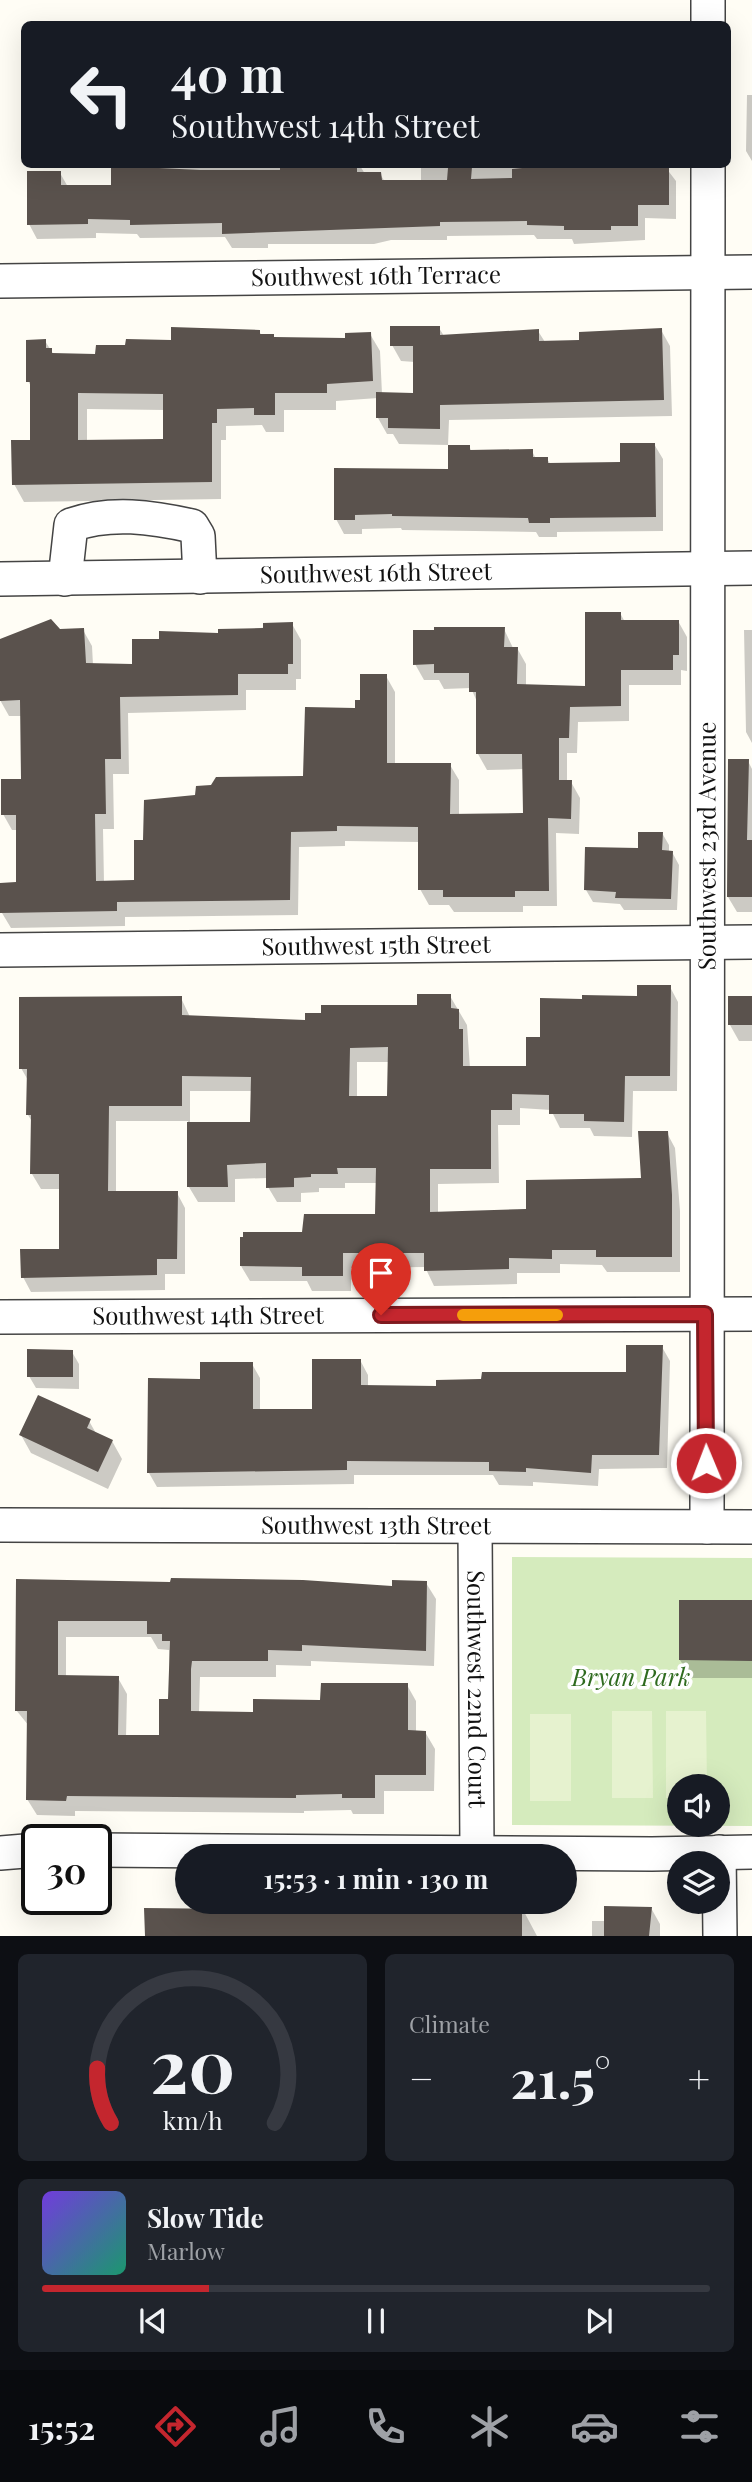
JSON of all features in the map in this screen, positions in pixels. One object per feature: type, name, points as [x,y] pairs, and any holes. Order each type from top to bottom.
[{"type":"street","points":[[708,0],[708,21]]},
{"type":"street","name":"Southwest 23rd Avenue","points":[[707,1527],[705,1314],[708,168]]},
{"type":"street","name":"Southwest 16th Terrace","points":[[0,281],[752,272]]},
{"type":"street","points":[[65,579],[71,525],[89,519],[132,516],[192,527],[198,537],[200,577]]},
{"type":"street","name":"Southwest 16th Street","points":[[0,579],[752,568]]},
{"type":"street","name":"Southwest 15th Street","points":[[0,950],[752,942]]},
{"type":"street","name":"Southwest 14th Street","points":[[0,1317],[752,1314]]},
{"type":"street","name":"Southwest 13th Street","points":[[0,1525],[752,1527]]},
{"type":"street","name":"Southwest 22nd Court","points":[[475,1528],[477,1844]]},
{"type":"street","points":[[112,1850],[175,1850]]},
{"type":"street","points":[[0,1853],[21,1851]]},
{"type":"street","points":[[577,1851],[667,1852]]},
{"type":"street","points":[[730,1852],[752,1852]]},
{"type":"street","points":[[720,1914],[720,1936]]},
{"type":"green space","name":"Bryan Park","points":[[512,1557],[752,1558],[752,1826],[730,1826],[730,1774],[667,1774],[667,1826],[512,1825]]},
{"type":"green space","points":[[612,1711],[652,1711],[653,1798],[612,1798]]},
{"type":"green space","points":[[666,1711],[706,1711],[707,1774],[667,1774],[666,1798]]},
{"type":"green space","points":[[530,1714],[571,1714],[571,1801],[530,1801]]},
{"type":"building","points":[[111,168],[357,168],[357,172],[381,172],[382,180],[447,180],[448,168],[472,168],[471,179],[512,178],[512,169],[522,168],[669,168],[669,205],[638,205],[638,226],[611,226],[611,230],[564,230],[564,226],[527,225],[527,221],[440,222],[440,226],[222,234],[222,223],[130,225],[130,220],[88,219],[88,224],[27,225],[27,171],[61,171],[61,185],[111,185]]},
{"type":"building","points":[[390,326],[440,326],[440,335],[539,329],[539,341],[579,340],[579,332],[662,328],[664,400],[440,405],[440,429],[388,428],[388,418],[376,418],[376,392],[413,393],[413,346],[390,346]]},
{"type":"building","points":[[171,327],[260,330],[260,334],[274,334],[274,337],[345,338],[345,333],[371,332],[373,381],[327,384],[327,393],[275,393],[275,415],[254,415],[254,408],[217,409],[217,423],[212,423],[212,482],[12,485],[11,440],[30,440],[30,382],[26,382],[26,340],[46,339],[46,348],[52,348],[52,353],[95,354],[96,345],[125,345],[126,339],[171,340]],"holes":[[[78,393],[163,394],[163,439],[78,440]]]},
{"type":"building","points":[[620,443],[655,443],[656,517],[550,518],[550,523],[529,523],[528,518],[392,514],[355,515],[355,520],[334,520],[334,468],[448,469],[448,445],[470,445],[470,450],[533,449],[533,457],[548,457],[548,463],[620,462]]},
{"type":"building","points":[[585,612],[621,612],[621,620],[679,620],[679,655],[673,655],[673,670],[621,670],[621,706],[570,707],[569,738],[559,738],[559,780],[572,780],[571,819],[548,818],[549,891],[515,891],[515,897],[443,897],[443,890],[418,890],[418,827],[337,826],[337,831],[291,832],[290,900],[117,902],[117,911],[0,913],[0,883],[16,882],[16,815],[1,815],[1,779],[21,779],[20,700],[0,701],[0,639],[51,619],[60,629],[84,628],[86,663],[132,664],[132,639],[159,639],[159,631],[218,633],[218,629],[263,628],[263,623],[293,622],[293,664],[288,664],[288,674],[238,674],[238,695],[120,697],[121,759],[105,759],[106,814],[95,814],[96,881],[134,880],[134,840],[143,840],[144,800],[195,795],[196,786],[211,785],[216,777],[303,776],[305,707],[355,708],[355,700],[360,700],[360,674],[387,674],[387,763],[451,763],[450,814],[523,813],[522,754],[476,754],[476,692],[469,692],[469,673],[434,673],[434,664],[413,665],[413,630],[434,630],[434,627],[505,627],[504,647],[518,647],[517,684],[585,686]]},
{"type":"building","points":[[728,759],[749,759],[747,840],[752,840],[752,897],[727,897]]},
{"type":"building","points":[[638,832],[663,832],[662,850],[673,851],[671,899],[615,898],[616,892],[584,890],[585,847],[638,848]]},
{"type":"building","points":[[637,985],[671,985],[670,1076],[625,1076],[624,1122],[584,1121],[584,1114],[549,1114],[549,1095],[512,1094],[512,1110],[491,1110],[491,1169],[430,1169],[430,1212],[526,1209],[526,1180],[641,1178],[638,1131],[668,1131],[672,1257],[596,1257],[596,1250],[552,1250],[552,1259],[509,1258],[509,1269],[424,1271],[424,1253],[343,1253],[343,1276],[302,1276],[302,1267],[240,1266],[240,1237],[243,1237],[243,1232],[302,1232],[304,1214],[375,1214],[376,1168],[337,1168],[338,1174],[311,1174],[311,1177],[294,1178],[294,1187],[266,1188],[266,1163],[227,1165],[228,1187],[187,1187],[187,1122],[250,1122],[251,1077],[182,1076],[182,1106],[109,1106],[108,1191],[178,1191],[177,1259],[157,1259],[157,1275],[21,1278],[20,1249],[59,1249],[59,1174],[30,1174],[31,1115],[26,1115],[27,1069],[19,1069],[19,997],[182,996],[182,1015],[305,1020],[305,1013],[321,1013],[321,1005],[417,1005],[417,994],[451,994],[451,1008],[459,1009],[459,1029],[463,1029],[463,1066],[526,1066],[526,1037],[540,1037],[540,998],[582,999],[582,995],[637,996]],"holes":[[[388,1047],[387,1096],[349,1096],[350,1048]]]},
{"type":"building","points":[[728,996],[752,996],[752,1025],[728,1025]]},
{"type":"building","points":[[626,1345],[663,1345],[659,1455],[592,1455],[591,1473],[526,1468],[526,1472],[489,1471],[489,1462],[347,1461],[347,1470],[147,1473],[148,1378],[200,1379],[200,1362],[253,1362],[253,1409],[312,1409],[312,1359],[361,1359],[361,1385],[436,1386],[436,1380],[481,1379],[482,1372],[626,1372]]},
{"type":"building","points":[[27,1349],[73,1350],[73,1377],[27,1377]]},
{"type":"building","points":[[38,1395],[91,1419],[87,1428],[113,1440],[98,1472],[19,1435]]},
{"type":"building","points":[[171,1578],[303,1580],[392,1586],[392,1580],[427,1581],[426,1651],[302,1645],[302,1651],[268,1650],[268,1661],[192,1661],[191,1669],[191,1711],[253,1712],[253,1699],[320,1700],[321,1683],[408,1683],[408,1730],[426,1731],[426,1775],[375,1775],[375,1798],[342,1798],[342,1794],[296,1795],[296,1798],[67,1796],[66,1801],[26,1800],[27,1711],[15,1711],[16,1579],[170,1582]],"holes":[[[58,1621],[147,1621],[147,1634],[162,1634],[162,1641],[170,1641],[168,1699],[159,1699],[159,1735],[118,1735],[119,1676],[58,1675]]]},
{"type":"building","points":[[679,1600],[752,1600],[752,1661],[679,1660]]},
{"type":"building","points":[[604,1906],[652,1907],[649,1936],[604,1936]]},
{"type":"building","points":[[144,1908],[175,1908],[175,1914],[522,1914],[522,1936],[145,1936]]},
{"type":"slow traffic","points":[[463,1315],[557,1315]]},
{"type":"route","points":[[381,1315],[705,1314],[706,1463]]}]
